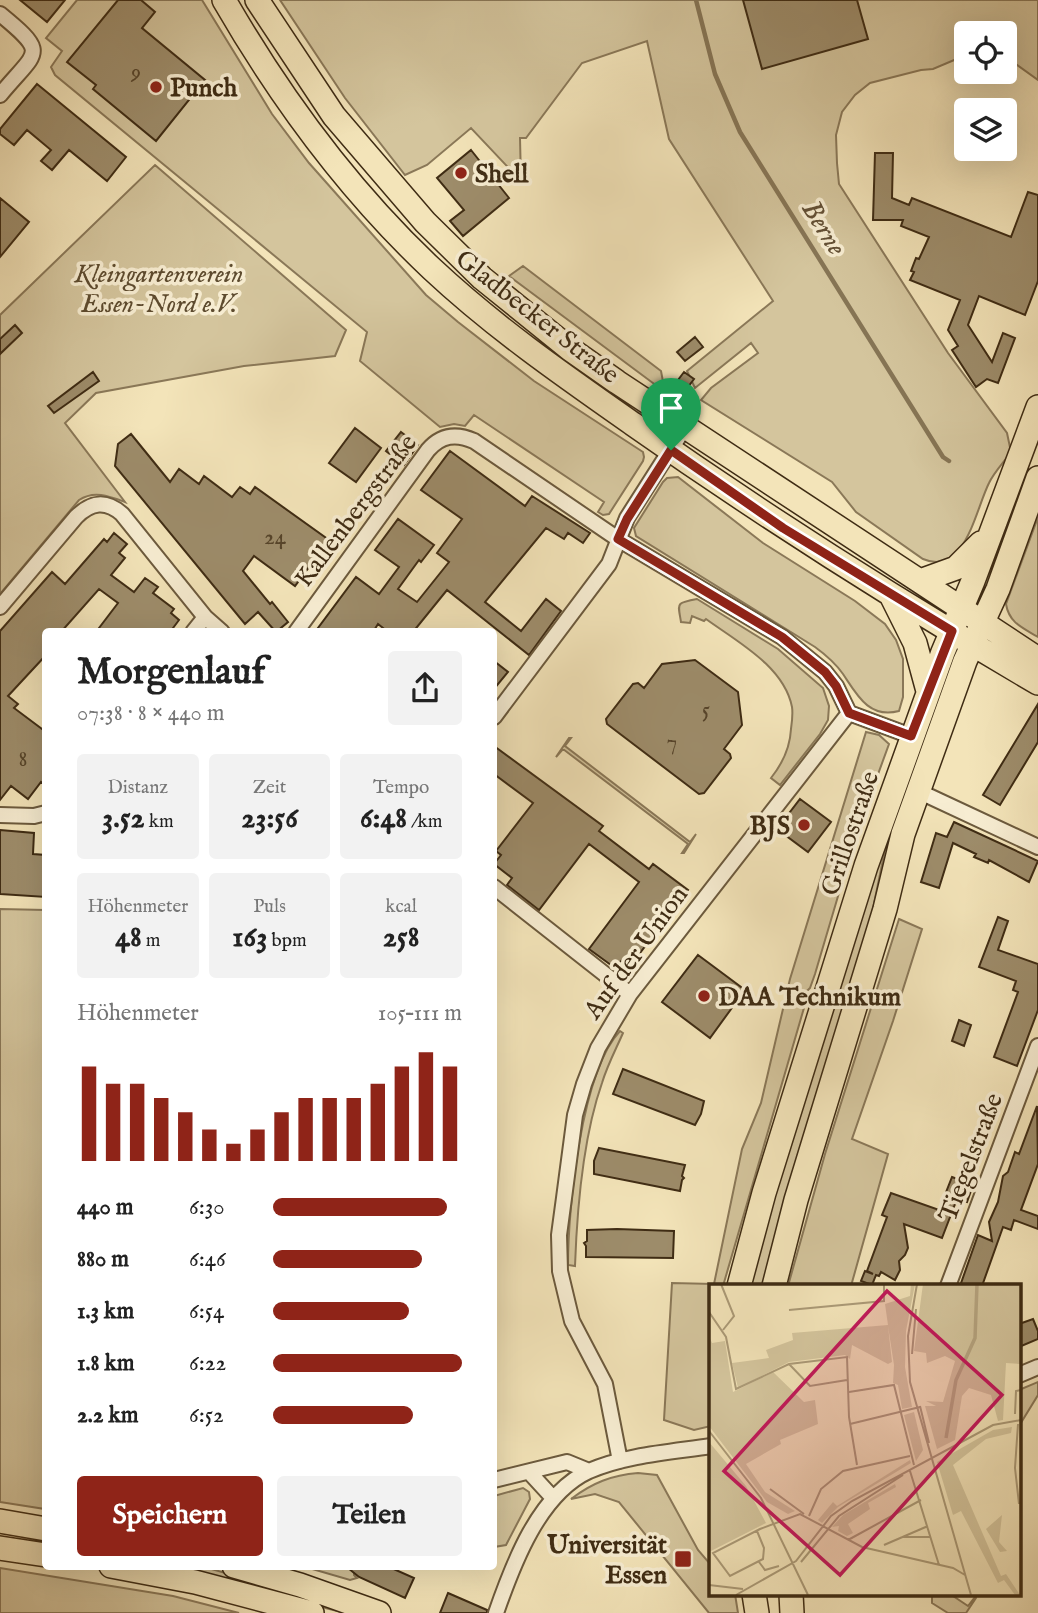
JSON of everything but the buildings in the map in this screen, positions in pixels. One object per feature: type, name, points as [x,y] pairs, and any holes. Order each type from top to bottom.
[{"type":"main road","name":"Gladbecker Straße","points":[[224,0],[274,82],[386,222],[430,267],[524,347],[783,528],[1038,683]]},
{"type":"main road","name":"Gladbecker Straße","points":[[257,0],[334,116],[425,222],[482,278],[607,375],[1038,659]]},
{"type":"main road","name":"Grillostraße","points":[[740,1284],[761,1205],[866,866],[911,736],[1038,407]]},
{"type":"main road","name":"Grillostraße","points":[[775,1284],[796,1200],[885,909],[903,834],[1038,478]]},
{"type":"main road","points":[[920,581],[956,568],[988,535]]},
{"type":"main road","points":[[891,595],[915,643],[928,691]]},
{"type":"main road","points":[[0,1521],[42,1527]]},
{"type":"main road","points":[[0,1548],[42,1554]]},
{"type":"main road","points":[[132,1570],[195,1582],[312,1613]]},
{"type":"main road","points":[[248,1570],[380,1613]]},
{"type":"street","points":[[0,14],[29,38],[34,50],[32,59],[0,95]]},
{"type":"street","points":[[497,713],[609,564],[627,519],[685,427]]},
{"type":"street","name":"Kallenbergstraße","points":[[299,628],[428,450],[439,439],[458,435],[474,441],[618,539],[782,637],[825,672],[836,686],[849,713]]},
{"type":"street","points":[[0,607],[76,517],[86,507],[95,503],[112,506],[122,514],[205,617],[217,628]]},
{"type":"street","points":[[196,628],[205,617]]},
{"type":"street","points":[[849,713],[911,736]]},
{"type":"street","name":"Auf der Union","points":[[621,1461],[605,1384],[572,1321],[560,1270],[559,1235],[575,1115],[584,1084],[598,1048],[630,994],[849,713]]},
{"type":"street","points":[[918,791],[1038,847]]},
{"type":"street","points":[[0,815],[42,814]]},
{"type":"street","points":[[497,889],[630,994]]},
{"type":"street","name":"Tiegelstraße","points":[[949,1284],[1038,1046]]},
{"type":"street","points":[[1020,1375],[1038,1367]]},
{"type":"street","points":[[496,1613],[531,1531],[563,1488],[589,1471],[621,1461],[709,1446]]},
{"type":"street","points":[[497,1479],[567,1462],[589,1471]]},
{"type":"street","points":[[530,1473],[553,1498]]},
{"type":"green space","points":[[77,0],[202,0],[272,114],[309,163],[426,295],[534,381],[643,452],[643,461],[609,514],[598,512],[604,502],[474,415],[465,426],[454,424],[440,427],[360,361],[367,332],[55,75],[51,67],[62,51],[46,38]]},
{"type":"green space","points":[[280,0],[1038,0],[1038,80],[1017,65],[1017,21],[954,21],[954,60],[933,69],[870,83],[855,95],[842,112],[836,135],[839,184],[948,353],[1007,433],[1011,452],[991,479],[959,550],[949,559],[937,562],[923,559],[856,512],[832,482],[701,400],[711,388],[758,353],[751,343],[695,388],[687,371],[773,301],[669,139],[647,41],[582,63],[526,138],[520,138],[521,181],[471,128],[427,165],[405,175],[345,98]]},
{"type":"green space","name":"Kleingartenverein Essen-Nord e.V.","points":[[155,165],[346,330],[335,356],[244,366],[96,393],[65,423],[125,502],[96,495],[79,500],[0,594],[0,315]]},
{"type":"green space","points":[[523,266],[661,371],[665,392],[509,276]]},
{"type":"green space","points":[[678,477],[763,543],[855,601],[885,624],[896,640],[903,659],[903,697],[899,711],[880,712],[872,708],[859,697],[834,663],[815,647],[636,536],[634,528],[663,482],[667,478]]},
{"type":"green space","points":[[1038,517],[1038,637],[1013,620],[1006,604]]},
{"type":"green space","points":[[697,599],[778,649],[823,688],[829,706],[828,720],[780,785],[771,778],[789,743],[792,707],[787,692],[769,667],[757,656],[706,619],[704,621],[692,616],[690,623],[681,622],[681,603]]},
{"type":"green space","points":[[866,732],[879,735],[889,744],[857,832],[815,974],[806,992],[806,1001],[724,1284],[714,1284],[742,1149],[761,1103],[790,979]]},
{"type":"green space","points":[[569,738],[565,746],[690,842],[696,834],[684,853],[688,844],[563,749],[556,757]]},
{"type":"green space","points":[[880,849],[885,850],[864,952],[767,1284],[748,1284],[753,1254]]},
{"type":"green space","points":[[0,909],[42,910],[42,1509],[0,1502]]},
{"type":"green space","points":[[899,919],[922,929],[852,1139],[888,1154],[852,1284],[789,1284],[825,1154]]},
{"type":"green space","points":[[620,1031],[623,1033],[604,1077],[590,1126],[579,1197],[575,1266],[568,1265],[574,1177],[586,1108],[595,1077]]},
{"type":"green space","points":[[672,1283],[714,1284],[709,1284],[709,1426],[694,1430],[664,1420]]},
{"type":"green space","points":[[1038,1382],[1038,1395],[1020,1424],[1020,1390]]},
{"type":"green space","points":[[638,1473],[657,1475],[698,1550],[709,1563],[709,1596],[735,1596],[738,1613],[709,1613],[619,1502],[595,1494],[571,1499],[587,1488],[620,1476]]},
{"type":"green space","points":[[523,1488],[529,1492],[530,1499],[506,1545],[497,1546],[497,1495]]},
{"type":"green space","points":[[0,1568],[173,1596],[239,1613],[0,1613]]},
{"type":"green space","points":[[176,1570],[215,1570],[344,1607],[345,1613]]},
{"type":"green space","points":[[316,1570],[354,1570],[357,1578],[350,1580]]},
{"type":"green space","points":[[932,1596],[953,1596],[968,1606],[976,1598],[966,1613],[948,1613],[932,1603]]},
{"type":"waterway","name":"Berne","points":[[696,0],[715,74],[740,132],[943,457],[949,461]]},
{"type":"place","name":"Punch","points":[[156,87]]},
{"type":"place","name":"Shell","points":[[461,173]]},
{"type":"place","name":"BJS","points":[[804,825]]},
{"type":"place","name":"DAA Technikum","points":[[704,996]]},
{"type":"place","name":"Universität Essen","points":[[683,1559]]},
{"type":"route","points":[[671,450],[783,528],[952,631],[911,736],[849,713],[844,699],[825,672],[782,637],[618,539],[627,519],[671,450]]}]
